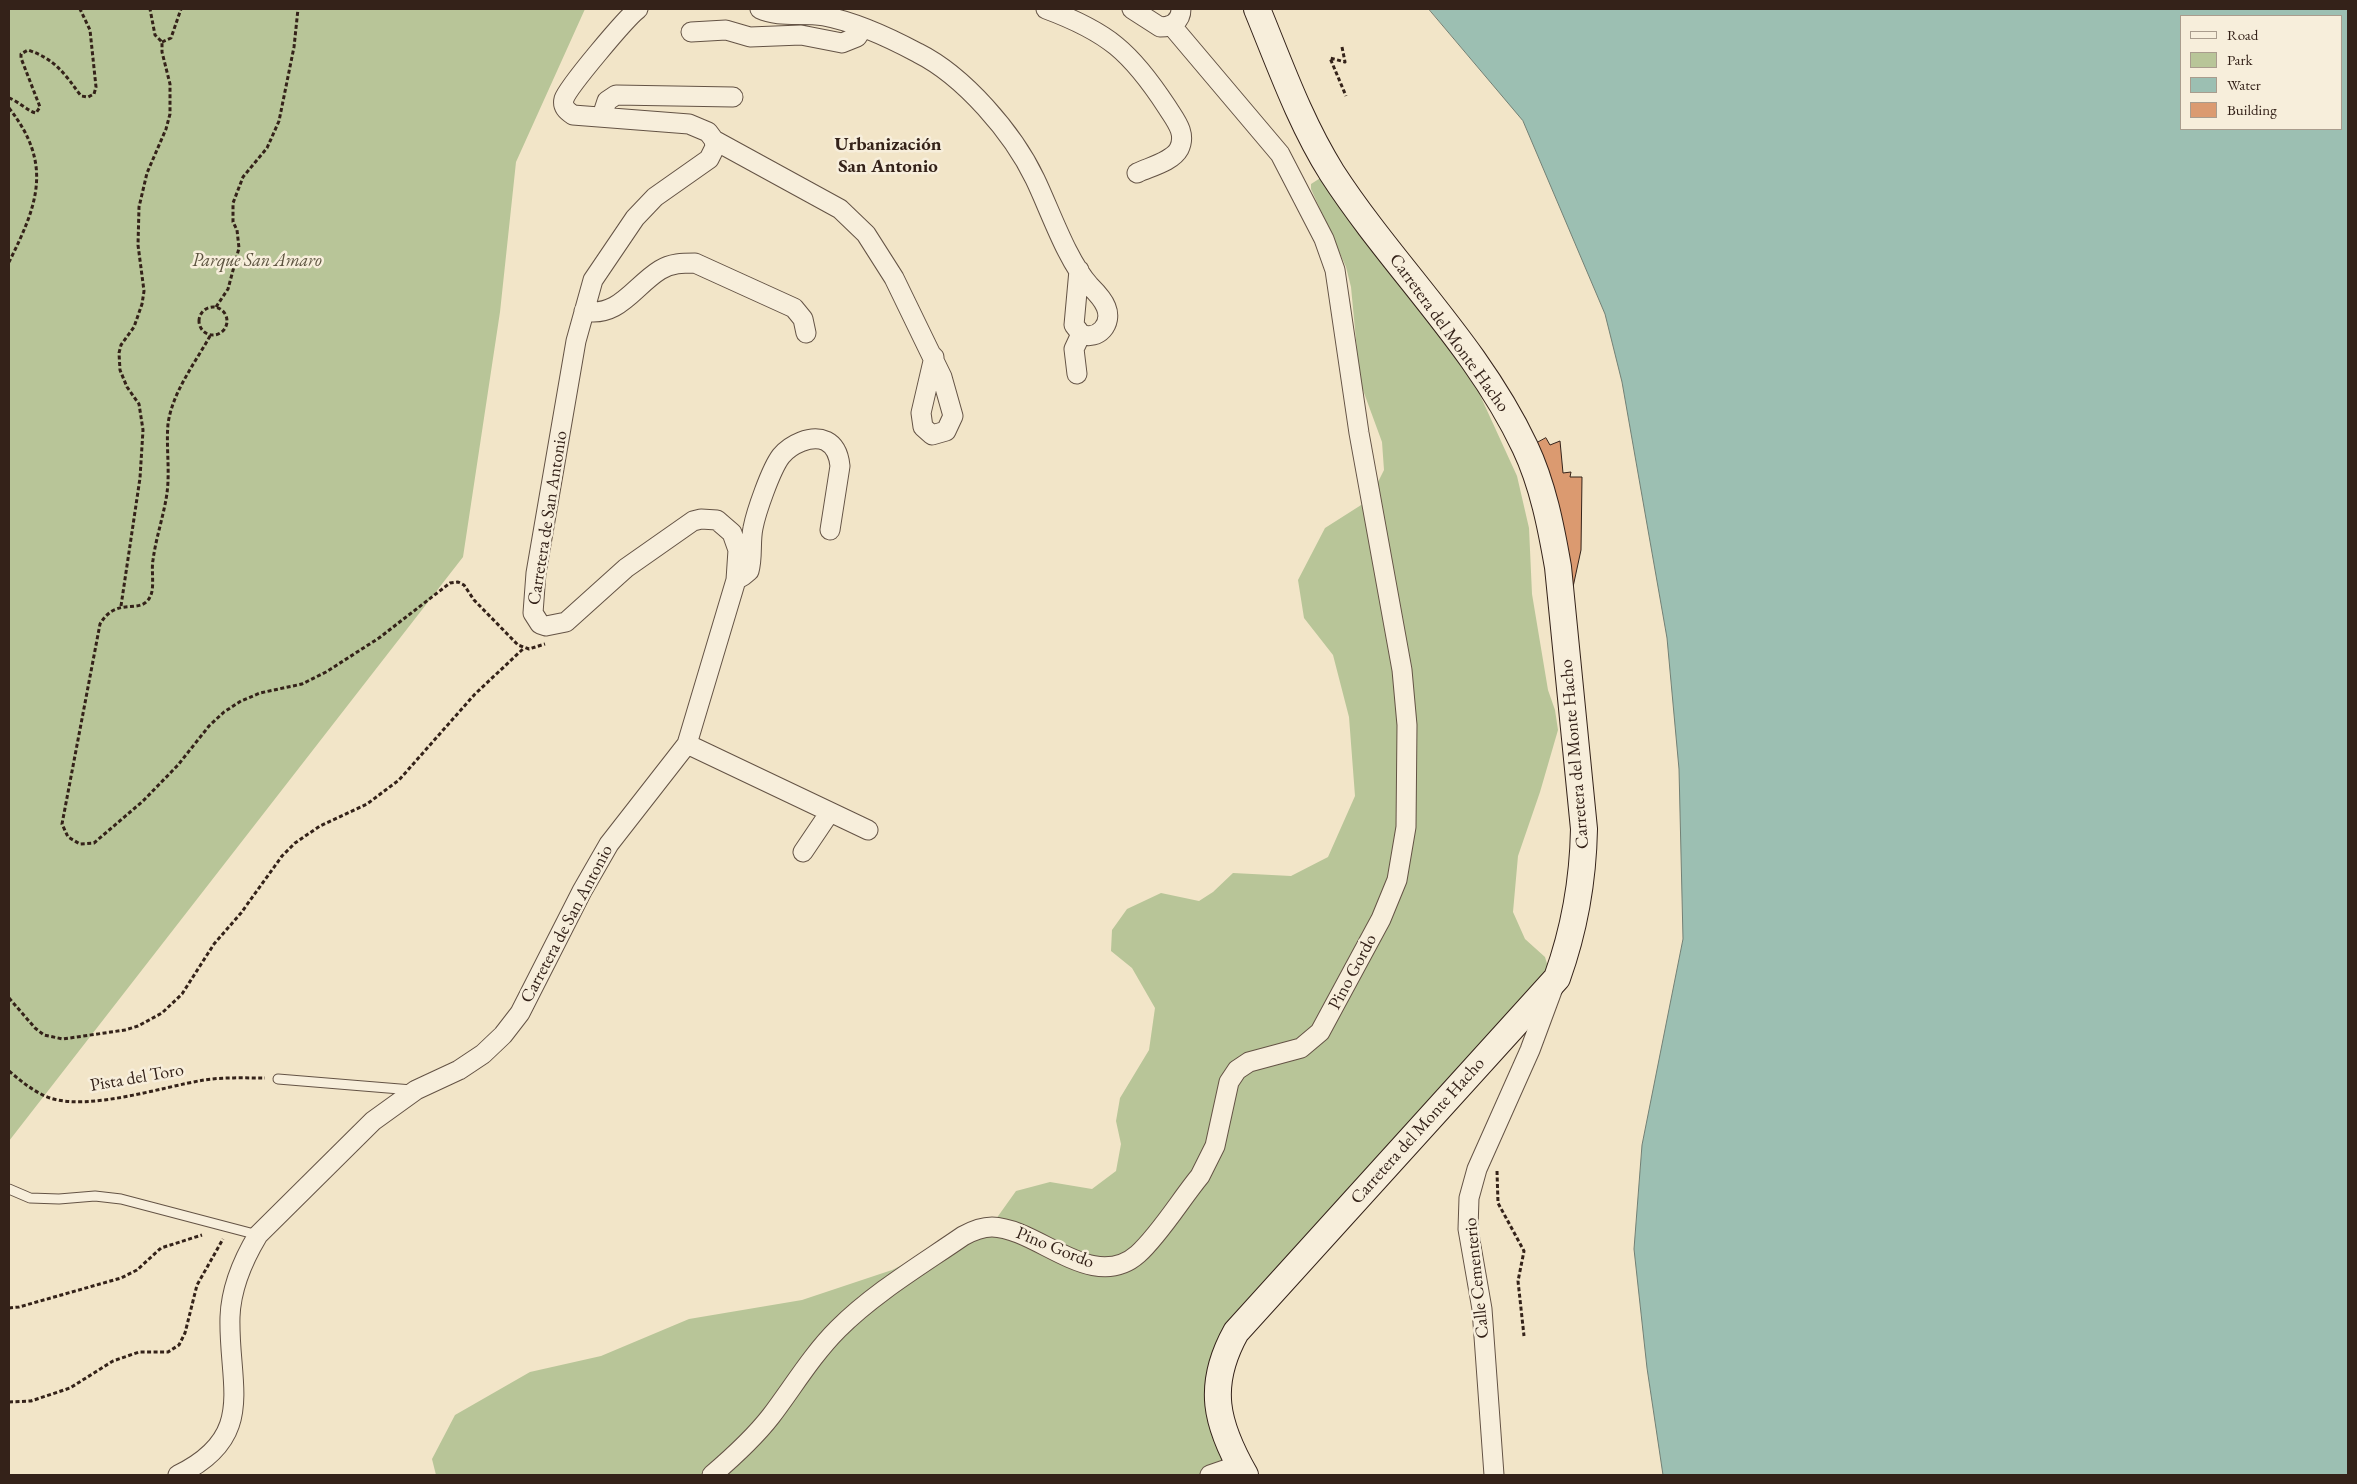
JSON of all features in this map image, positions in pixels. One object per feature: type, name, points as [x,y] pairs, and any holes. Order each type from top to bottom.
[{"type":"main road","name":"Carretera del Monte Hacho","points":[[1242,1470],[1223,1429],[1218,1404],[1218,1379],[1224,1355],[1236,1332],[1557,978],[1570,942],[1578,905],[1583,867],[1584,829],[1558,567],[1551,528],[1541,491],[1526,449],[1494,390],[1332,173],[1303,121],[1262,14]]},
{"type":"street","points":[[638,9],[578,78],[564,99],[564,106],[567,111],[573,115],[689,124],[708,132],[714,140],[822,197],[840,209],[855,221],[866,234],[894,278],[934,357]]},
{"type":"street","points":[[760,9],[769,12],[831,17],[920,53],[952,75],[974,96],[1014,144],[1034,176],[1079,270],[1098,294],[1108,312],[1106,323],[1100,333],[1093,336],[1081,334],[1074,325],[1079,270]]},
{"type":"street","points":[[1046,9],[1083,23],[1118,46],[1147,77],[1179,127],[1182,140],[1176,153],[1137,172]]},
{"type":"street","points":[[1132,9],[1155,25],[1170,25],[1180,18],[1181,9]]},
{"type":"street","name":"Pino Gordo","points":[[712,1475],[741,1449],[770,1418],[815,1355],[839,1328],[866,1305],[963,1236],[976,1229],[991,1227],[1006,1229],[1084,1264],[1103,1267],[1121,1264],[1137,1254],[1200,1176],[1215,1146],[1229,1082],[1237,1070],[1249,1062],[1301,1048],[1320,1032],[1381,918],[1397,880],[1406,818],[1407,726],[1402,670],[1359,433],[1335,270],[1324,239],[1280,154],[1170,25]]},
{"type":"street","points":[[691,32],[726,30],[750,37],[801,35],[842,43],[857,37],[862,28]]},
{"type":"street","points":[[602,116],[607,101],[616,95],[733,97]]},
{"type":"street","name":"Carretera de San Antonio","points":[[178,1475],[199,1464],[213,1451],[224,1435],[232,1418],[235,1398],[231,1338],[232,1295],[246,1254],[258,1235],[373,1121],[416,1090],[459,1070],[482,1054],[503,1035],[529,996],[582,891],[609,844],[687,744],[736,580],[738,550],[732,534],[717,520],[700,519],[692,521],[626,568],[566,622],[546,626],[540,624],[532,613],[532,603],[576,341],[593,280],[635,218],[655,198],[709,159],[715,147],[714,140]]},
{"type":"street","points":[[584,311],[593,313],[611,310],[661,269],[677,263],[695,263],[794,308],[803,319],[806,333]]},
{"type":"street","points":[[1077,374],[1074,349],[1081,334]]},
{"type":"street","points":[[736,580],[749,571],[755,519],[777,461],[789,448],[806,440],[816,438],[826,441],[834,447],[839,456],[840,466],[830,530]]},
{"type":"street","points":[[687,744],[868,830]]},
{"type":"street","points":[[803,852],[830,812]]},
{"type":"street","name":"Calle Cementerio","points":[[1494,1475],[1482,1309],[1468,1228],[1469,1198],[1477,1169],[1526,1060],[1557,978]]},
{"type":"street","points":[[1210,1475],[1242,1470]]},
{"type":"lane","points":[[278,1079],[416,1090]]},
{"type":"lane","points":[[9,1189],[30,1198],[59,1199],[95,1196],[121,1199],[258,1235]]},
{"type":"path","points":[[9,98],[21,103],[32,113],[39,111],[39,104],[21,58],[21,54],[28,50],[46,57],[59,66],[81,96],[88,97],[94,94],[96,87],[90,30],[80,9]]},
{"type":"path","points":[[121,606],[140,478],[143,430],[139,404],[123,379],[119,354],[121,345],[134,327],[142,304],[143,277],[138,245],[139,207],[147,172],[166,129],[170,114],[170,84],[162,52],[162,42],[155,34],[150,9]]},
{"type":"path","points":[[162,42],[171,38],[181,9]]},
{"type":"path","points":[[216,307],[226,316],[227,324],[219,335],[210,336],[202,331],[199,319],[203,311],[216,307],[232,279],[240,248],[237,230],[233,222],[233,203],[244,177],[267,148],[279,121],[294,47],[298,9]]},
{"type":"path","points":[[1342,48],[1345,62],[1330,58],[1346,96]]},
{"type":"path","points":[[9,108],[24,131],[31,147],[37,185],[33,211],[9,262]]},
{"type":"path","points":[[210,336],[174,400],[168,424],[167,493],[153,559],[151,596],[139,606],[121,606],[112,609],[100,624],[64,810],[62,824],[68,837],[80,844],[94,843],[143,801],[178,765],[209,726],[224,712],[241,701],[260,693],[302,684],[326,672],[379,638],[450,583],[458,582],[464,585],[474,600],[518,646],[529,649],[540,647],[552,639]]},
{"type":"path","points":[[9,998],[35,1028],[44,1034],[62,1039],[125,1030],[138,1026],[162,1013],[182,994],[214,944],[242,913],[282,856],[295,843],[320,826],[367,804],[400,780],[475,694],[524,647]]},
{"type":"path","name":"Pista del Toro","points":[[9,1071],[29,1088],[51,1098],[75,1102],[98,1100],[206,1080],[278,1079]]},
{"type":"path","points":[[1497,1169],[1498,1203],[1524,1251],[1518,1281],[1524,1336]]},
{"type":"path","points":[[9,1308],[19,1307],[121,1278],[137,1270],[161,1248],[230,1228]]},
{"type":"path","points":[[9,1402],[31,1401],[70,1388],[113,1360],[138,1352],[168,1352],[179,1345],[185,1333],[197,1285],[230,1228]]},
{"type":"green space","name":"Parque San Amaro","points":[[9,9],[585,9],[516,162],[500,312],[463,557],[9,1141]]},
{"type":"green space","points":[[1322,177],[1463,358],[1517,476],[1529,528],[1532,594],[1548,690],[1555,710],[1558,730],[1540,792],[1518,856],[1513,912],[1525,939],[1545,957],[1551,977],[1274,1301],[1240,1349],[1227,1398],[1246,1475],[436,1475],[432,1459],[455,1415],[530,1372],[601,1356],[689,1319],[802,1300],[892,1270],[996,1219],[1016,1191],[1050,1182],[1092,1189],[1116,1171],[1121,1144],[1116,1121],[1120,1098],[1149,1050],[1155,1008],[1132,968],[1111,951],[1112,930],[1127,909],[1161,893],[1199,901],[1213,892],[1233,873],[1291,876],[1328,857],[1355,796],[1349,717],[1333,655],[1304,618],[1298,580],[1325,528],[1369,500],[1384,470],[1382,442],[1360,382],[1351,287],[1346,267],[1311,189],[1311,184]]},
{"type":"water","points":[[1429,9],[2348,9],[2348,1475],[1663,1475],[1647,1368],[1634,1249],[1642,1145],[1683,939],[1679,769],[1667,638],[1622,382],[1605,314],[1523,121]]},
{"type":"building","points":[[1546,438],[1550,445],[1560,441],[1563,473],[1571,472],[1570,477],[1582,477],[1581,550],[1573,587],[1565,584],[1526,449]]},
{"type":"district","name":"Urbanización San Antonio","points":[[888,156]]}]
